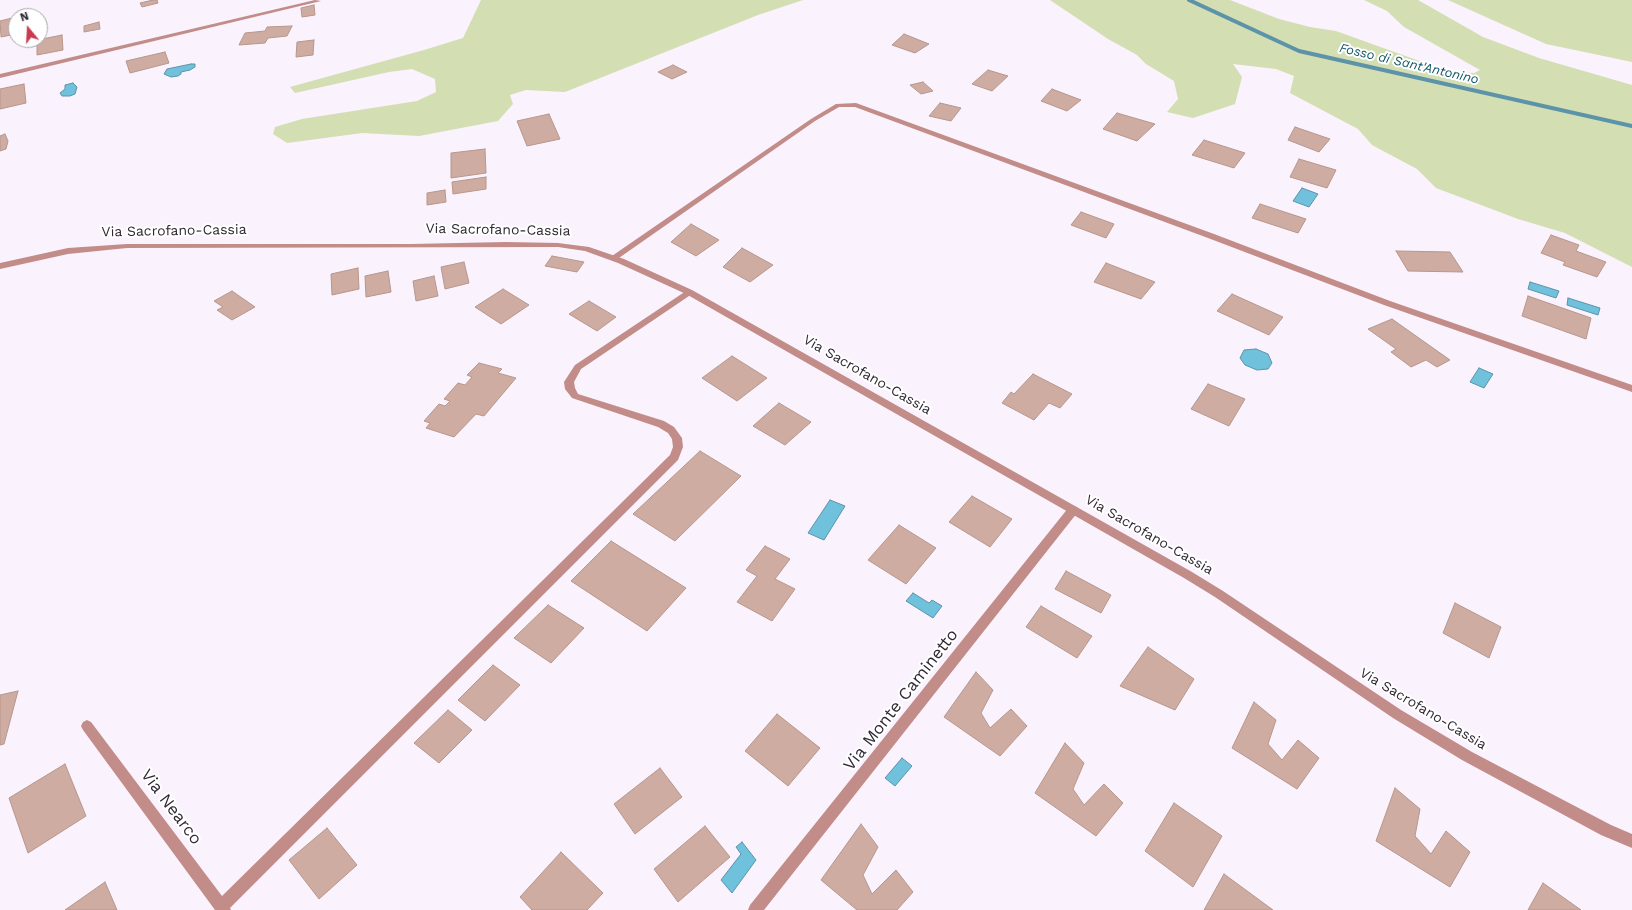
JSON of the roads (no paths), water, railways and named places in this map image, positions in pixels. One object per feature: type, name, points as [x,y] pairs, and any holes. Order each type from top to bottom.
[{"type":"street","points":[[0,76],[318,1]]},
{"type":"street","points":[[613,258],[813,120],[838,105],[856,105],[1211,236],[1387,303],[1632,389]]},
{"type":"street","name":"Via Sacrofano-Cassia","points":[[0,266],[68,252],[127,246],[536,244],[581,248],[613,258],[690,292],[1073,510],[1219,594],[1350,684],[1467,756],[1606,830],[1632,841]]},
{"type":"street","points":[[223,908],[674,457],[678,447],[677,438],[671,430],[661,424],[576,396],[570,389],[569,382],[578,367],[690,292]]},
{"type":"street","name":"Via Monte Caminetto","points":[[755,910],[1073,510]]},
{"type":"street","name":"Via Nearco","points":[[87,726],[223,908]]},
{"type":"water","points":[[195,64],[195,67],[181,72],[178,76],[171,77],[164,74],[167,69]]},
{"type":"water","points":[[73,83],[77,87],[75,94],[70,96],[62,96],[60,93],[65,89],[65,85]]},
{"type":"water","points":[[1302,188],[1318,194],[1309,207],[1293,201]]},
{"type":"water","points":[[1530,282],[1559,291],[1556,298],[1528,289]]},
{"type":"water","points":[[1568,298],[1600,308],[1598,315],[1567,305]]},
{"type":"water","points":[[1256,349],[1268,354],[1272,363],[1268,369],[1257,370],[1245,365],[1240,358],[1244,350]]},
{"type":"water","points":[[1479,368],[1493,374],[1484,388],[1470,382]]},
{"type":"water","points":[[830,500],[845,506],[824,540],[808,533]]},
{"type":"water","points":[[913,593],[929,603],[932,600],[942,606],[933,618],[906,601]]},
{"type":"water","points":[[902,758],[912,766],[895,786],[885,778]]},
{"type":"water","points":[[742,842],[756,860],[732,893],[721,880],[741,854],[736,847]]},
{"type":"waterway","name":"Fosso di Sant'Antonino","points":[[1189,0],[1299,51],[1632,126]]}]
